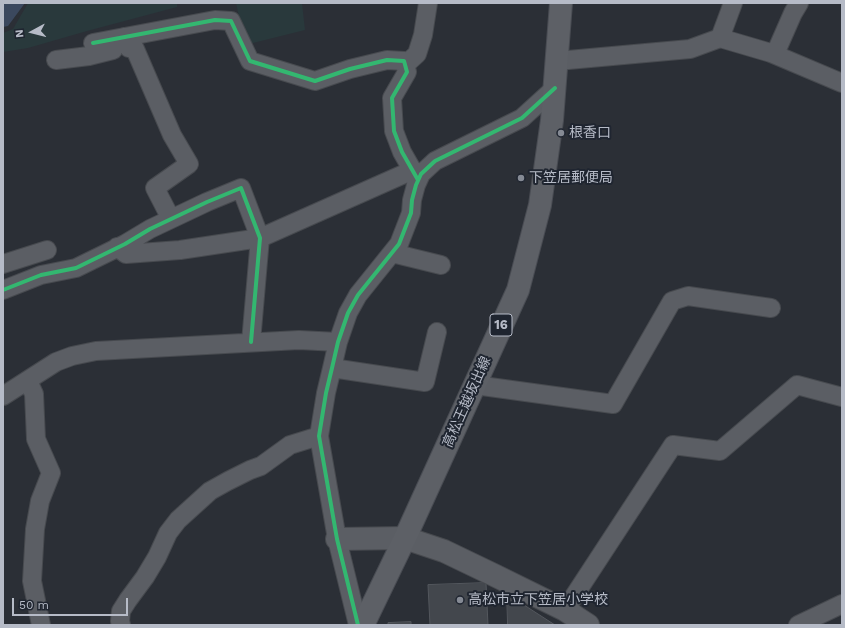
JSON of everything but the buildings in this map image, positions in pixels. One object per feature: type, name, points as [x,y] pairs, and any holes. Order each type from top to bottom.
[{"type":"main road","name":"高松王越坂出線","points":[[363,625],[405,538],[518,290],[540,205],[552,120],[561,3]]},
{"type":"street","points":[[405,65],[417,54],[423,35],[428,3]]},
{"type":"street","points":[[720,38],[733,3]]},
{"type":"street","points":[[775,54],[799,3]]},
{"type":"street","points":[[56,60],[89,56],[127,42],[216,20],[231,21],[250,61],[315,81],[350,69],[387,60],[404,61],[406,72],[392,98],[394,130],[402,152],[416,175],[416,185],[412,200],[411,213],[399,244],[358,295],[348,313],[338,342],[326,393],[319,436],[338,539],[358,625]]},
{"type":"street","points":[[557,61],[690,49],[720,38],[775,54],[842,83]]},
{"type":"street","points":[[93,43],[127,42]]},
{"type":"street","points":[[127,42],[129,48],[134,49],[172,135],[189,164],[155,188],[171,219]]},
{"type":"street","points":[[117,247],[126,254],[180,250],[260,238],[421,174],[435,161],[522,118],[555,88]]},
{"type":"street","points":[[3,290],[41,275],[76,268],[150,229],[207,202],[241,188],[260,238],[251,342]]},
{"type":"street","points":[[3,264],[47,250]]},
{"type":"street","points":[[392,253],[441,265]]},
{"type":"street","points":[[475,385],[613,404],[672,301],[688,296],[772,308]]},
{"type":"street","points":[[332,368],[425,382],[437,332]]},
{"type":"street","points":[[3,396],[56,362],[72,356],[96,351],[299,340],[338,342]]},
{"type":"street","points":[[28,381],[34,394],[36,439],[51,473],[40,501],[34,530],[32,581],[41,625]]},
{"type":"street","points":[[565,610],[673,445],[720,451],[797,385],[842,397]]},
{"type":"street","points":[[121,625],[121,611],[145,577],[157,557],[168,533],[178,520],[210,490],[261,466],[290,445],[319,436]]},
{"type":"street","points":[[338,539],[405,538],[444,551],[565,610],[588,625]]},
{"type":"street","points":[[798,625],[842,604]]},
{"type":"shaded area","points":[[28,3],[177,3],[177,7],[28,48],[3,52],[3,33],[13,29]]},
{"type":"shaded area","points":[[236,3],[302,3],[305,30],[249,44],[241,26]]},
{"type":"water","points":[[3,3],[25,3],[8,26],[3,27]]},
{"type":"cycle path","points":[[93,43],[215,20],[231,21],[250,61],[315,81],[350,69],[387,60],[404,61],[407,72],[392,98],[394,131],[402,152],[418,180]]},
{"type":"cycle path","points":[[358,625],[337,539],[319,436],[326,393],[338,342],[348,313],[358,295],[399,244],[411,213],[412,200],[421,174],[435,161],[522,118],[555,88]]},
{"type":"cycle path","points":[[3,290],[41,275],[76,268],[125,244],[150,229],[207,202],[241,188],[260,238],[251,342]]},
{"type":"place","name":"根香口","points":[[561,133]]},
{"type":"place","name":"下笠居郵便局","points":[[521,178]]},
{"type":"place","name":"高松市立下笠居小学校","points":[[460,600]]}]
